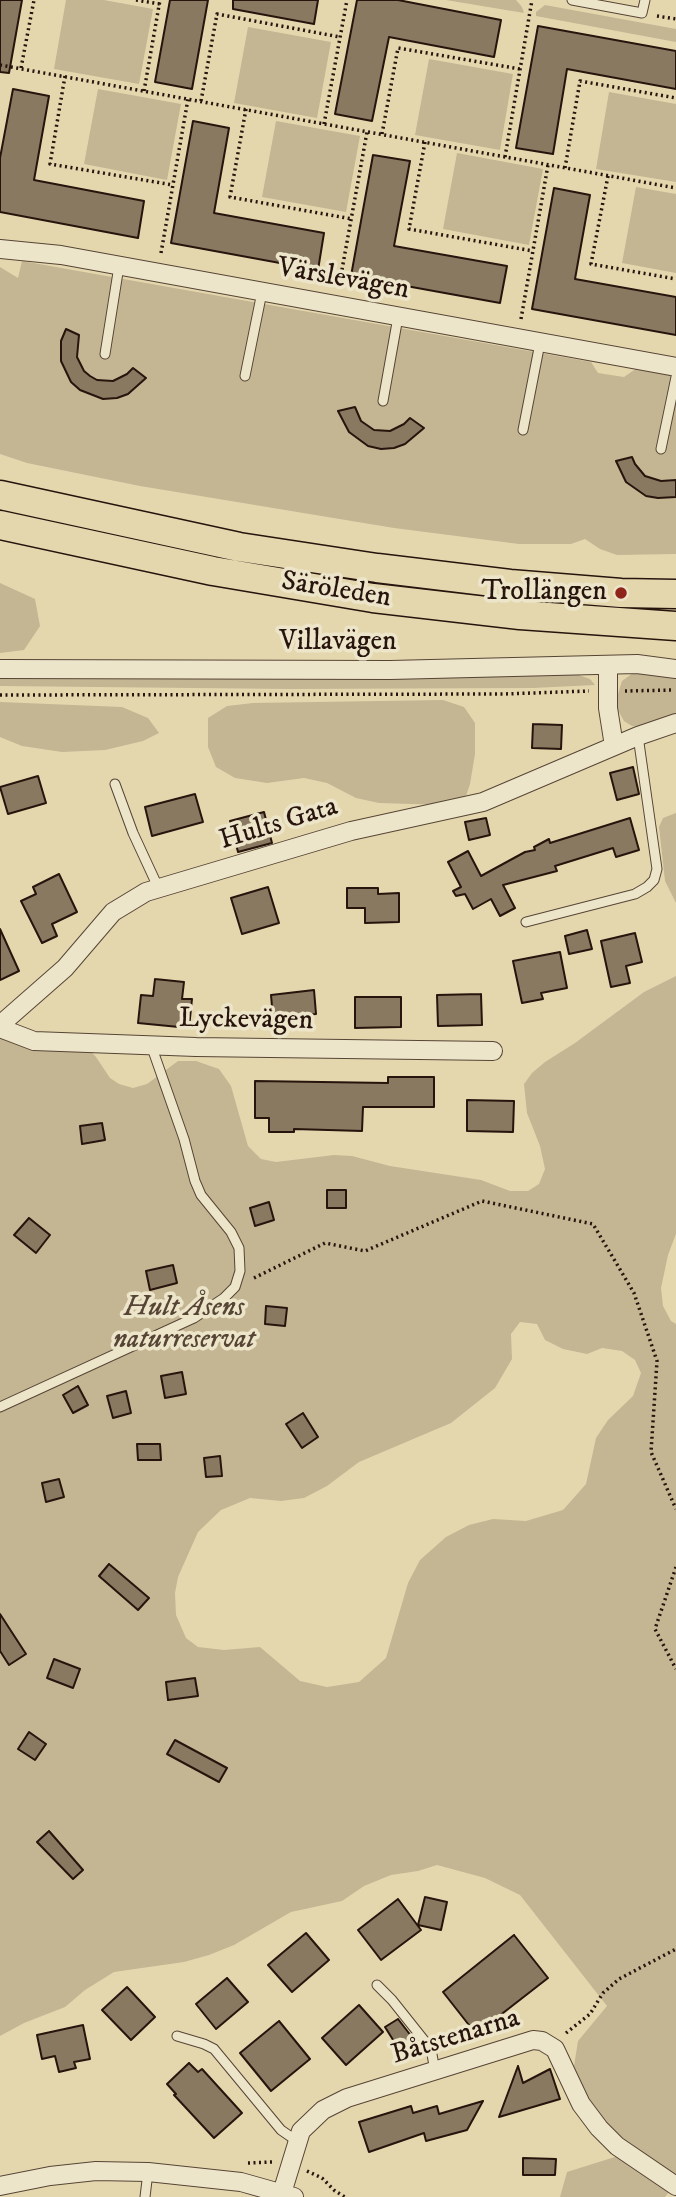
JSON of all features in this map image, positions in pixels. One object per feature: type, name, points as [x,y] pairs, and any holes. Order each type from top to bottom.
[{"type":"main road","points":[[0,475],[77,512]]},
{"type":"main road","name":"Säröleden","points":[[0,495],[239,547],[377,568],[510,584],[621,593],[676,594]]},
{"type":"main road","name":"Säröleden","points":[[0,525],[213,571],[373,598],[533,616],[676,626]]},
{"type":"street","name":"Värslevägen","points":[[0,249],[61,255],[676,367]]},
{"type":"street","name":"Villavägen","points":[[0,669],[390,670],[637,664],[676,669]]},
{"type":"street","points":[[608,665],[610,721],[614,746]]},
{"type":"street","name":"Hults Gata","points":[[0,1027],[65,968],[113,912],[158,887],[238,866],[340,834],[483,802],[638,736],[676,723]]},
{"type":"street","name":"Lyckevägen","points":[[0,1027],[34,1041],[493,1051]]},
{"type":"street","name":"Båtstenarna","points":[[286,2196],[297,2141],[301,2131],[314,2117],[347,2098],[533,2040],[551,2045],[559,2055],[581,2104],[599,2128],[617,2146],[676,2186]]},
{"type":"street","points":[[0,2186],[96,2171],[148,2172],[241,2182],[286,2196]]},
{"type":"lane","points":[[572,0],[642,13],[645,0]]},
{"type":"lane","points":[[105,354],[119,266]]},
{"type":"lane","points":[[245,376],[262,292]]},
{"type":"lane","points":[[383,401],[398,317]]},
{"type":"lane","points":[[523,430],[540,343]]},
{"type":"lane","points":[[661,449],[676,377]]},
{"type":"lane","points":[[526,922],[635,894],[654,880],[657,869],[638,736]]},
{"type":"lane","points":[[115,784],[133,833],[158,887]]},
{"type":"lane","points":[[0,1407],[194,1318],[224,1298],[235,1287],[240,1271],[239,1248],[231,1232],[198,1188],[167,1086],[151,1045]]},
{"type":"lane","points":[[377,1985],[393,2000],[431,2049],[435,2072]]},
{"type":"lane","points":[[177,2036],[214,2049],[281,2130],[297,2141]]},
{"type":"lane","points":[[145,2197],[148,2172]]},
{"type":"path","points":[[21,68],[34,0]]},
{"type":"path","points":[[136,0],[160,2],[144,91]]},
{"type":"path","points":[[324,124],[347,0]]},
{"type":"path","points":[[505,157],[532,0]]},
{"type":"path","points":[[642,13],[676,19]]},
{"type":"path","points":[[201,101],[217,15],[340,37]]},
{"type":"path","points":[[383,134],[398,48],[520,69]]},
{"type":"path","points":[[0,65],[676,188]]},
{"type":"path","points":[[65,76],[50,164],[173,186]]},
{"type":"path","points":[[565,168],[580,81],[676,98]]},
{"type":"path","points":[[158,272],[188,99]]},
{"type":"path","points":[[246,110],[230,197],[352,219]]},
{"type":"path","points":[[336,305],[367,132]]},
{"type":"path","points":[[425,142],[410,229],[533,251]]},
{"type":"path","points":[[517,338],[548,165]]},
{"type":"path","points":[[608,176],[592,264],[676,279]]},
{"type":"path","points":[[0,695],[504,694],[676,690]]},
{"type":"path","points":[[235,1287],[325,1243],[365,1251],[482,1200],[593,1224],[634,1293],[657,1361],[651,1452],[676,1509]]},
{"type":"path","points":[[676,1567],[655,1629],[676,1669]]},
{"type":"path","points":[[551,2045],[590,2014],[603,1993],[619,1979],[676,1950]]},
{"type":"path","points":[[290,2166],[322,2178],[345,2197]]},
{"type":"green space","points":[[66,0],[104,0],[153,9],[139,84],[54,69]]},
{"type":"green space","points":[[446,0],[516,0],[524,13]]},
{"type":"green space","points":[[545,5],[676,29],[676,42],[536,16],[536,12]]},
{"type":"green space","points":[[248,27],[331,42],[317,118],[234,103]]},
{"type":"green space","points":[[429,59],[513,74],[500,150],[415,135]]},
{"type":"green space","points":[[98,89],[181,104],[167,180],[84,164]]},
{"type":"green space","points":[[609,92],[676,104],[676,182],[596,169]]},
{"type":"green space","points":[[276,121],[360,136],[346,212],[262,197]]},
{"type":"green space","points":[[457,153],[543,169],[529,245],[443,229]]},
{"type":"green space","points":[[636,187],[676,194],[676,273],[622,263]]},
{"type":"green space","points":[[22,261],[591,362],[598,373],[624,377],[637,368],[676,376],[676,554],[617,555],[600,549],[585,539],[571,544],[519,544],[394,528],[140,486],[27,463],[0,454],[0,267],[18,278]]},
{"type":"green space","points":[[0,583],[35,599],[40,626],[24,650],[0,653]]},
{"type":"green space","points":[[633,673],[665,673],[676,676],[676,715],[640,727],[624,721],[618,710],[617,697],[622,681]]},
{"type":"green space","points":[[576,674],[590,679],[595,685],[533,688],[290,689],[0,686],[0,677]]},
{"type":"green space","points":[[443,700],[464,707],[475,723],[475,754],[465,799],[445,805],[379,803],[356,798],[327,783],[304,778],[267,783],[235,778],[216,767],[208,747],[208,718],[227,706],[253,703]]},
{"type":"green space","points":[[0,702],[122,707],[148,718],[159,733],[143,741],[105,750],[62,752],[22,746],[0,737]]},
{"type":"green space","points":[[676,813],[676,903],[665,881],[659,827],[663,818]]},
{"type":"green space","name":"Hult Åsens naturreservat","points":[[676,976],[676,1234],[661,1288],[663,1306],[671,1321],[676,1324],[676,2174],[612,2131],[579,2083],[574,2066],[578,2041],[607,2006],[520,1895],[485,1878],[437,1865],[391,1875],[364,1886],[342,1901],[291,1912],[234,1945],[209,1955],[184,1962],[114,1972],[85,1990],[65,2007],[0,2036],[0,1037],[83,1043],[110,1078],[133,1088],[147,1084],[178,1061],[196,1061],[219,1069],[231,1086],[248,1146],[261,1159],[276,1162],[334,1155],[352,1156],[390,1166],[481,1180],[510,1191],[528,1191],[539,1184],[545,1169],[540,1146],[527,1113],[524,1084],[545,1062],[644,992]],"holes":[[[520,1322],[537,1324],[545,1340],[563,1349],[587,1354],[602,1348],[622,1351],[635,1360],[641,1373],[633,1396],[608,1420],[596,1438],[586,1484],[563,1510],[526,1521],[493,1519],[469,1525],[446,1537],[420,1560],[408,1583],[386,1658],[359,1682],[327,1687],[300,1681],[260,1647],[224,1650],[198,1647],[186,1638],[176,1615],[175,1593],[178,1577],[198,1532],[221,1510],[250,1498],[281,1501],[304,1498],[327,1486],[359,1462],[451,1423],[495,1388],[512,1359],[511,1334]]]},
{"type":"green space","points":[[618,2156],[669,2192],[665,2197],[560,2197],[567,2172]]},
{"type":"building","points":[[0,0],[22,0],[9,73],[0,72]]},
{"type":"building","points":[[170,0],[208,0],[192,89],[155,82]]},
{"type":"building","points":[[233,0],[318,0],[314,24],[233,9]]},
{"type":"building","points":[[357,0],[398,0],[501,20],[494,57],[389,37],[372,121],[335,114]]},
{"type":"building","points":[[538,26],[676,51],[676,89],[567,69],[553,154],[516,148]]},
{"type":"building","points":[[13,89],[49,96],[34,180],[144,201],[138,238],[0,212],[0,158]]},
{"type":"building","points":[[193,121],[229,128],[214,213],[324,233],[318,270],[171,243]]},
{"type":"building","points":[[373,155],[410,161],[394,246],[507,266],[500,303],[351,276]]},
{"type":"building","points":[[554,188],[590,195],[575,279],[676,297],[676,335],[532,309]]},
{"type":"building","points":[[66,329],[79,335],[77,357],[84,371],[90,376],[97,380],[113,381],[133,368],[146,378],[128,394],[117,398],[103,399],[80,390],[71,382],[61,361],[61,341]]},
{"type":"building","points":[[355,407],[361,421],[374,430],[390,431],[410,418],[424,428],[405,444],[394,448],[368,446],[349,432],[338,411]]},
{"type":"building","points":[[632,457],[645,476],[661,481],[676,480],[676,497],[646,496],[626,482],[616,461]]},
{"type":"building","points":[[533,724],[562,725],[561,749],[532,748]]},
{"type":"building","points":[[633,767],[639,794],[617,800],[610,773]]},
{"type":"building","points":[[38,776],[46,803],[8,814],[0,787]]},
{"type":"building","points":[[195,794],[203,822],[152,836],[145,807]]},
{"type":"building","points":[[264,812],[272,843],[238,852],[230,821]]},
{"type":"building","points":[[486,818],[490,835],[469,840],[465,822]]},
{"type":"building","points":[[630,818],[639,850],[616,857],[613,848],[555,866],[557,871],[503,885],[515,908],[500,916],[491,899],[473,909],[465,894],[456,896],[453,891],[461,887],[448,862],[468,851],[481,876],[525,852],[535,850],[534,847],[549,839],[550,843]]},
{"type":"building","points":[[59,874],[77,912],[52,924],[57,936],[42,943],[21,901],[36,894],[33,887]]},
{"type":"building","points":[[268,887],[279,923],[242,934],[231,898]]},
{"type":"building","points":[[347,888],[378,888],[378,894],[399,893],[399,922],[365,923],[365,908],[347,908]]},
{"type":"building","points":[[0,929],[19,971],[0,980]]},
{"type":"building","points":[[587,930],[592,949],[569,954],[565,936]]},
{"type":"building","points":[[635,933],[642,962],[626,966],[630,983],[611,987],[601,941]]},
{"type":"building","points":[[560,952],[567,988],[541,993],[543,999],[522,1003],[513,961]]},
{"type":"building","points":[[155,979],[184,982],[182,999],[192,999],[189,1028],[138,1023],[141,995],[153,996]]},
{"type":"building","points":[[314,990],[316,1014],[273,1018],[271,995]]},
{"type":"building","points":[[481,994],[482,1025],[438,1026],[437,995]]},
{"type":"building","points":[[355,997],[401,997],[401,1027],[355,1028]]},
{"type":"building","points":[[388,1077],[434,1077],[434,1107],[363,1107],[362,1131],[294,1129],[294,1132],[269,1132],[269,1118],[255,1118],[255,1081],[388,1083]]},
{"type":"building","points":[[467,1100],[514,1101],[513,1132],[467,1131]]},
{"type":"building","points":[[102,1123],[105,1140],[82,1144],[80,1126]]},
{"type":"building","points":[[327,1190],[346,1190],[346,1208],[327,1208]]},
{"type":"building","points":[[269,1202],[274,1220],[255,1226],[250,1208]]},
{"type":"building","points":[[29,1218],[50,1235],[36,1253],[14,1235]]},
{"type":"building","points":[[173,1265],[177,1283],[150,1290],[146,1271]]},
{"type":"building","points":[[266,1306],[287,1308],[285,1326],[265,1324]]},
{"type":"building","points":[[182,1372],[186,1394],[165,1398],[161,1376]]},
{"type":"building","points":[[78,1386],[88,1405],[73,1413],[63,1395]]},
{"type":"building","points":[[126,1391],[131,1413],[113,1418],[107,1396]]},
{"type":"building","points":[[303,1413],[318,1437],[302,1448],[286,1424]]},
{"type":"building","points":[[137,1444],[160,1444],[161,1460],[138,1460]]},
{"type":"building","points":[[220,1456],[222,1476],[206,1477],[204,1458]]},
{"type":"building","points":[[59,1479],[64,1497],[46,1502],[42,1483]]},
{"type":"building","points":[[109,1564],[149,1598],[138,1610],[99,1576]]},
{"type":"building","points":[[0,1614],[26,1654],[9,1665],[0,1651]]},
{"type":"building","points":[[54,1659],[80,1669],[73,1688],[47,1678]]},
{"type":"building","points":[[195,1678],[198,1696],[168,1700],[166,1682]]},
{"type":"building","points":[[29,1732],[46,1744],[35,1760],[18,1749]]},
{"type":"building","points":[[175,1740],[227,1768],[219,1782],[167,1754]]},
{"type":"building","points":[[49,1831],[83,1870],[73,1879],[37,1842]]},
{"type":"building","points":[[425,1897],[447,1902],[441,1930],[418,1925]]},
{"type":"building","points":[[398,1899],[421,1930],[381,1960],[358,1930]]},
{"type":"building","points":[[306,1933],[329,1960],[292,1992],[268,1965]]},
{"type":"building","points":[[514,1935],[548,1978],[476,2034],[443,1992]]},
{"type":"building","points":[[227,1978],[248,2002],[216,2029],[196,2004]]},
{"type":"building","points":[[127,1987],[155,2017],[131,2040],[102,2010]]},
{"type":"building","points":[[359,2005],[383,2032],[346,2065],[322,2038]]},
{"type":"building","points":[[398,2019],[415,2041],[400,2051],[385,2027]]},
{"type":"building","points":[[279,2021],[310,2059],[271,2091],[240,2053]]},
{"type":"building","points":[[83,2025],[90,2059],[74,2062],[76,2068],[59,2072],[55,2056],[42,2059],[37,2035]]},
{"type":"building","points":[[189,2063],[198,2072],[202,2069],[242,2113],[214,2138],[167,2084]]},
{"type":"building","points":[[518,2066],[523,2083],[550,2069],[560,2099],[499,2117]]},
{"type":"building","points":[[483,2101],[467,2130],[426,2141],[424,2133],[369,2152],[359,2122],[411,2106],[413,2113],[437,2106],[439,2114]]},
{"type":"building","points":[[523,2158],[556,2159],[555,2175],[523,2175]]},
{"type":"place","name":"Trollängen","points":[[621,593]]}]
